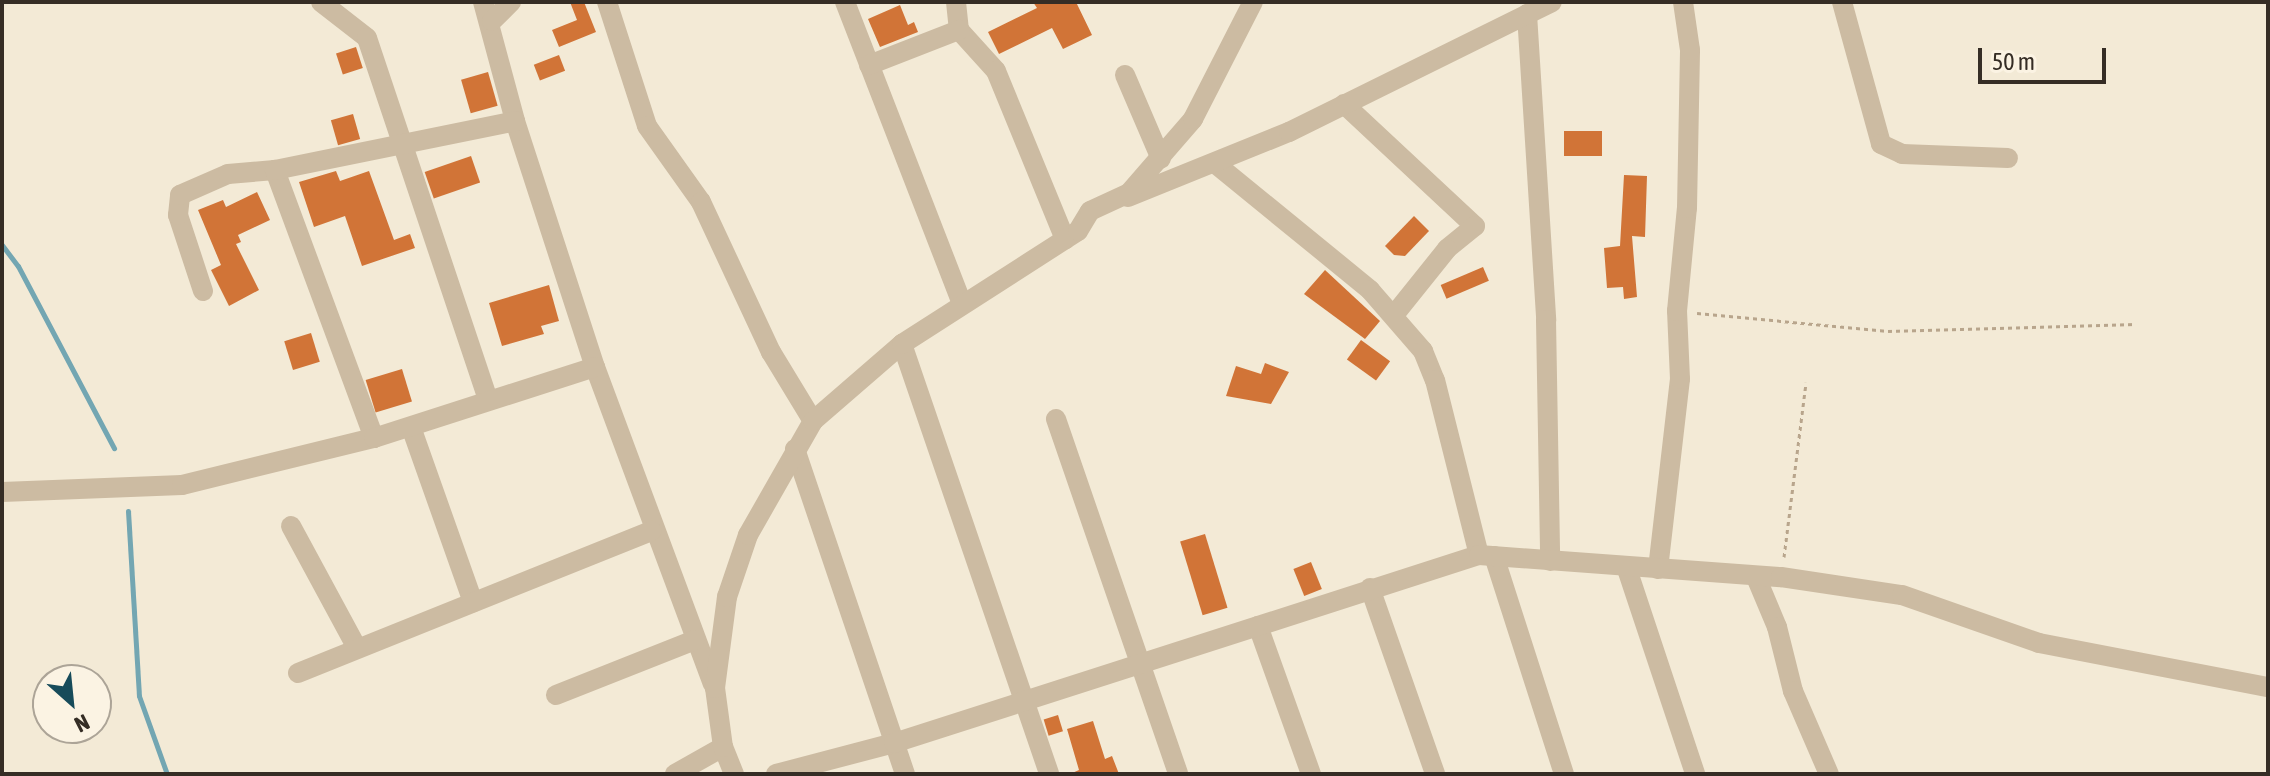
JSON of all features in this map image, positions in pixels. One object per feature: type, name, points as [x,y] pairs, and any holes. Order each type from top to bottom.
[{"type":"street","points":[[321,2],[363,32],[487,397]]},
{"type":"street","points":[[511,2],[488,12],[515,121],[652,531],[715,688],[723,747],[734,774]]},
{"type":"street","points":[[607,2],[647,126],[701,202],[771,352],[813,421]]},
{"type":"street","points":[[845,2],[962,304]]},
{"type":"street","points":[[956,2],[959,30],[996,71],[1065,239]]},
{"type":"street","points":[[715,688],[727,597],[748,535],[813,421],[902,344],[1065,239],[1090,211],[1129,193],[1193,119],[1253,2]]},
{"type":"street","points":[[1090,211],[1217,165],[1552,2]]},
{"type":"street","points":[[1658,569],[1680,379],[1677,311],[1687,208],[1690,50],[1683,2]]},
{"type":"street","points":[[1842,2],[1881,144],[1902,154],[2008,158]]},
{"type":"street","points":[[1527,14],[1546,320],[1550,561]]},
{"type":"street","points":[[869,65],[959,30]]},
{"type":"street","points":[[1125,75],[1161,159]]},
{"type":"street","points":[[1344,104],[1475,226],[1447,249],[1395,314]]},
{"type":"street","points":[[203,291],[178,215],[180,195],[228,174],[275,170],[515,121]]},
{"type":"street","points":[[1217,165],[1395,314],[1423,351],[1435,380],[1487,555],[1564,774]]},
{"type":"street","points":[[275,170],[374,438]]},
{"type":"street","points":[[902,344],[992,604],[1020,702],[1049,774]]},
{"type":"street","points":[[2,492],[182,485],[374,438],[487,397],[595,367]]},
{"type":"street","points":[[1056,419],[1178,774]]},
{"type":"street","points":[[411,427],[473,602]]},
{"type":"street","points":[[795,449],[905,774]]},
{"type":"street","points":[[291,526],[357,648]]},
{"type":"street","points":[[298,673],[652,531]]},
{"type":"street","points":[[776,774],[894,743],[1370,588],[1487,555],[1627,569],[1781,577],[1902,595],[2039,643],[2268,687]]},
{"type":"street","points":[[1627,569],[1695,774]]},
{"type":"street","points":[[1756,577],[1777,627],[1793,691],[1829,774]]},
{"type":"street","points":[[1370,588],[1435,774]]},
{"type":"street","points":[[1258,626],[1311,774]]},
{"type":"street","points":[[556,695],[695,640]]},
{"type":"street","points":[[675,774],[723,747]]},
{"type":"path","points":[[1677,311],[1888,331],[2136,324]]},
{"type":"path","points":[[1781,577],[1806,382]]},
{"type":"building","points":[[570,2],[584,2],[596,32],[559,47],[552,30],[577,20]]},
{"type":"building","points":[[1033,2],[1076,2],[1092,35],[1063,49],[1052,28],[999,54],[988,32],[1037,8]]},
{"type":"building","points":[[900,5],[908,25],[914,22],[918,32],[880,47],[868,19]]},
{"type":"building","points":[[356,47],[363,68],[343,74],[336,53]]},
{"type":"building","points":[[559,55],[565,71],[540,81],[534,65]]},
{"type":"building","points":[[488,72],[498,106],[471,113],[461,80]]},
{"type":"building","points":[[353,114],[360,139],[338,145],[331,120]]},
{"type":"building","points":[[1564,131],[1602,131],[1602,156],[1564,156]]},
{"type":"building","points":[[471,156],[480,182],[434,198],[425,172]]},
{"type":"building","points":[[336,171],[340,181],[369,171],[394,240],[410,234],[415,248],[362,266],[345,216],[314,227],[299,182]]},
{"type":"building","points":[[1624,175],[1647,176],[1645,237],[1632,236],[1637,297],[1624,299],[1623,287],[1607,288],[1604,248],[1620,246]]},
{"type":"building","points":[[257,192],[270,220],[238,235],[241,242],[236,244],[259,290],[229,306],[211,270],[221,265],[198,210],[223,200],[226,207]]},
{"type":"building","points":[[1414,216],[1429,231],[1405,256],[1394,255],[1385,246]]},
{"type":"building","points":[[1483,267],[1489,281],[1447,299],[1441,285]]},
{"type":"building","points":[[1325,270],[1380,321],[1365,339],[1304,294]]},
{"type":"building","points":[[549,285],[559,321],[541,326],[544,334],[502,346],[489,303]]},
{"type":"building","points":[[311,333],[320,362],[293,370],[284,341]]},
{"type":"building","points":[[1361,340],[1390,361],[1376,381],[1347,359]]},
{"type":"building","points":[[1265,363],[1289,372],[1271,404],[1226,396],[1236,366],[1261,374]]},
{"type":"building","points":[[402,369],[412,402],[376,413],[366,380]]},
{"type":"building","points":[[1205,534],[1228,608],[1203,615],[1180,542]]},
{"type":"building","points":[[1311,562],[1322,589],[1304,596],[1293,569]]},
{"type":"building","points":[[1058,715],[1063,731],[1049,736],[1044,719]]},
{"type":"building","points":[[1093,721],[1105,759],[1112,756],[1119,774],[1070,774],[1079,770],[1067,729]]},
{"type":"waterway","points":[[2,245],[18,266],[114,448]]},
{"type":"waterway","points":[[128,511],[139,696],[167,774]]}]
